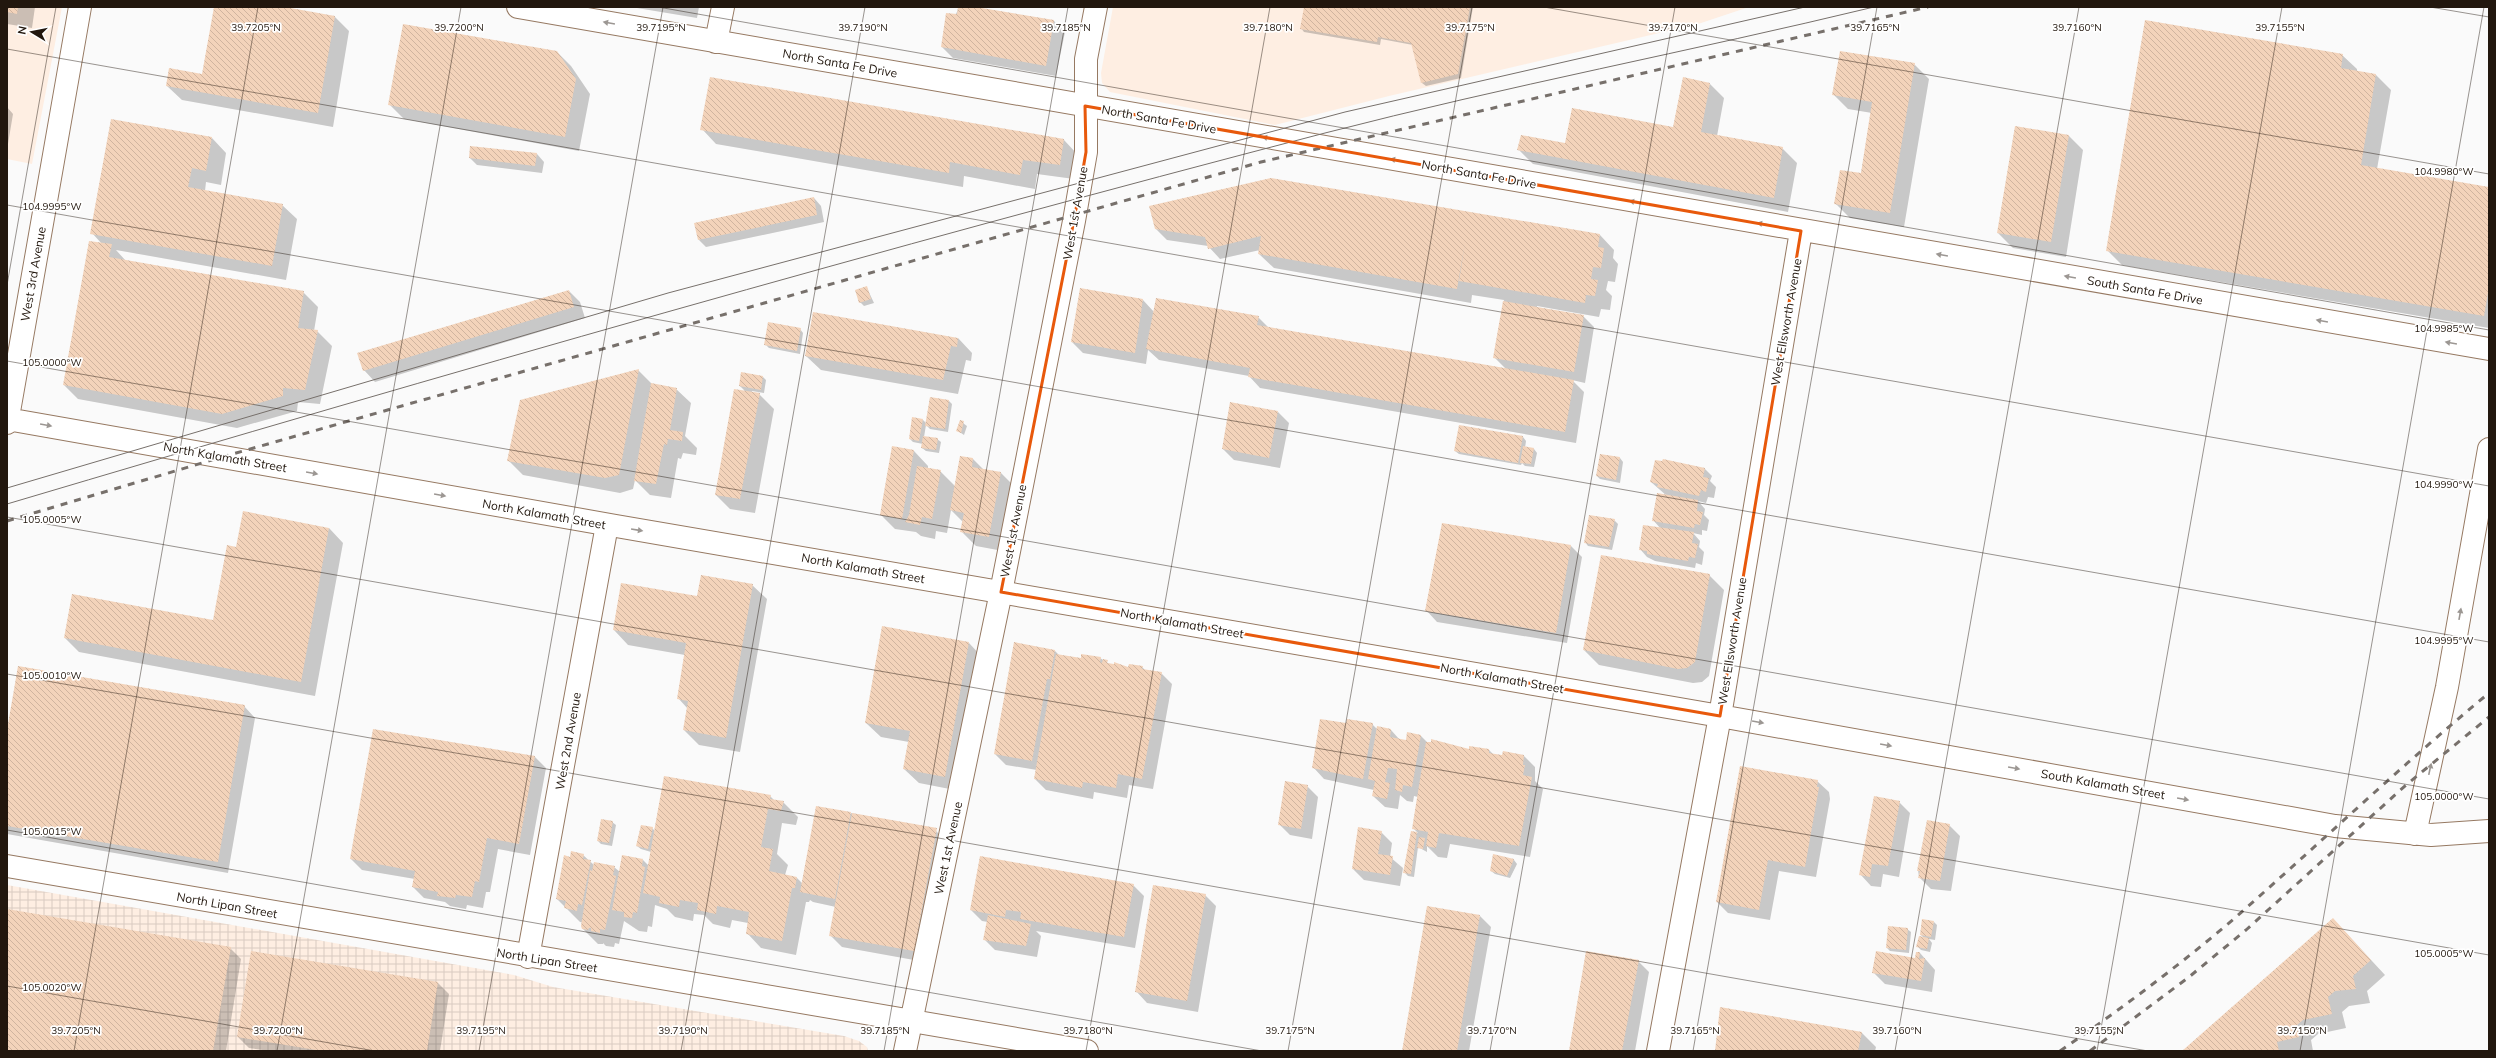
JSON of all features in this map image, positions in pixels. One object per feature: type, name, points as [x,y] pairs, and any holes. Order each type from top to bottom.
[{"type":"main road","name":"West 3rd Avenue","points":[[7,420],[80,7]]},
{"type":"main road","name":"North Santa Fe Drive","points":[[518,7],[1801,230]]},
{"type":"main road","points":[[716,42],[722,7]]},
{"type":"main road","name":"West 1st Avenue","points":[[905,1051],[913,1020],[1001,592],[1076,215],[1086,152],[1088,124],[1085,106],[1086,59],[1096,7]]},
{"type":"main road","name":"South Santa Fe Drive","points":[[1801,230],[2489,349]]},
{"type":"main road","name":"West Ellsworth Avenue","points":[[1658,1051],[1720,716],[1801,230]]},
{"type":"main road","name":"North Kalamath Street","points":[[7,420],[607,525],[1720,716]]},
{"type":"main road","points":[[2415,834],[2447,686],[2489,449]]},
{"type":"main road","name":"West 2nd Avenue","points":[[528,957],[607,525]]},
{"type":"main road","name":"South Kalamath Street","points":[[1720,716],[2335,826],[2415,834],[2464,834],[2489,831]]},
{"type":"main road","name":"North Lipan Street","points":[[7,866],[528,957],[913,1020],[1087,1051]]},
{"type":"highlighted area","points":[[1085,106],[1801,231],[1720,716],[1001,592],[1086,152]]},
{"type":"shaded area","points":[[7,7],[62,7],[32,164],[7,159]]},
{"type":"shaded area","points":[[1113,7],[1749,7],[1698,24],[1389,96],[1275,125],[1110,92],[1102,83],[1101,73]]},
{"type":"shaded area","points":[[7,885],[514,975],[553,987],[844,1036],[859,1041],[867,1047],[868,1051],[7,1051]]},
{"type":"building","points":[[7,7],[18,7],[17,14],[7,12]]},
{"type":"building","points":[[214,7],[285,7],[335,16],[318,113],[166,86],[169,68],[202,74]]},
{"type":"building","points":[[958,7],[976,7],[1054,20],[1046,66],[941,47],[946,13],[957,14]]},
{"type":"building","points":[[1304,7],[1470,7],[1458,74],[1421,83],[1411,43],[1378,37],[1377,42],[1300,29]]},
{"type":"building","points":[[2145,20],[2343,54],[2341,68],[2376,74],[2361,165],[2489,187],[2489,287],[2484,316],[2106,251]]},
{"type":"building","points":[[403,24],[557,51],[576,79],[565,137],[388,105]]},
{"type":"building","points":[[1840,51],[1915,63],[1890,213],[1834,204],[1840,170],[1861,173],[1872,102],[1832,95]]},
{"type":"building","points":[[710,77],[1064,139],[1060,165],[1023,160],[1020,175],[950,162],[949,173],[700,130]]},
{"type":"building","points":[[1683,77],[1710,83],[1701,132],[1783,147],[1774,198],[1517,150],[1521,135],[1565,143],[1572,108],[1673,127]]},
{"type":"building","points":[[111,119],[212,137],[206,171],[192,168],[188,187],[283,204],[272,266],[90,234]]},
{"type":"building","points":[[2015,126],[2069,135],[2051,242],[1997,233]]},
{"type":"building","points":[[470,146],[537,153],[535,166],[469,158]]},
{"type":"building","points":[[1271,178],[1600,234],[1598,247],[1604,248],[1601,268],[1593,267],[1591,279],[1598,280],[1595,296],[1586,295],[1585,303],[1459,281],[1465,243],[1457,289],[1258,254],[1261,236],[1208,249],[1205,237],[1155,229],[1149,206]]},
{"type":"building","points":[[814,197],[817,215],[698,240],[694,223]]},
{"type":"building","points":[[89,241],[112,244],[109,257],[304,291],[298,328],[318,330],[305,390],[283,388],[283,396],[222,414],[63,385]]},
{"type":"building","points":[[867,286],[871,299],[859,303],[855,290]]},
{"type":"building","points":[[1080,288],[1143,299],[1135,353],[1071,342]]},
{"type":"building","points":[[569,290],[574,307],[363,371],[357,353]]},
{"type":"building","points":[[1156,298],[1259,316],[1257,325],[1574,380],[1565,432],[1248,377],[1250,368],[1146,349]]},
{"type":"building","points":[[1503,301],[1584,315],[1574,372],[1493,358]]},
{"type":"building","points":[[813,312],[958,338],[957,347],[951,346],[943,380],[805,356]]},
{"type":"building","points":[[768,322],[801,328],[797,351],[764,345]]},
{"type":"building","points":[[639,369],[619,475],[605,478],[507,461],[520,400]]},
{"type":"building","points":[[741,372],[763,376],[761,390],[739,386]]},
{"type":"building","points":[[651,383],[677,388],[670,430],[683,432],[682,441],[668,439],[667,445],[664,444],[656,484],[634,481]]},
{"type":"building","points":[[734,389],[760,393],[740,499],[715,495]]},
{"type":"building","points":[[930,397],[949,400],[945,429],[925,426]]},
{"type":"building","points":[[1230,402],[1278,411],[1269,458],[1222,449]]},
{"type":"building","points":[[912,417],[923,419],[919,441],[909,439]]},
{"type":"building","points":[[960,420],[964,421],[961,433],[956,431]]},
{"type":"building","points":[[1459,425],[1523,436],[1518,463],[1454,451]]},
{"type":"building","points":[[923,436],[938,438],[936,450],[921,448]]},
{"type":"building","points":[[892,446],[914,450],[902,519],[880,515]]},
{"type":"building","points":[[1523,446],[1534,448],[1531,464],[1520,463]]},
{"type":"building","points":[[1600,454],[1620,457],[1616,480],[1596,476]]},
{"type":"building","points":[[960,456],[973,458],[972,467],[1001,472],[989,537],[960,532],[964,513],[950,510]]},
{"type":"building","points":[[1663,459],[1705,468],[1703,477],[1709,478],[1706,492],[1701,490],[1699,496],[1657,487],[1658,484],[1650,482],[1655,460],[1662,461]]},
{"type":"building","points":[[917,466],[941,470],[932,519],[922,517],[920,525],[905,522],[909,515]]},
{"type":"building","points":[[1657,493],[1698,500],[1697,511],[1703,512],[1700,525],[1695,524],[1694,528],[1652,521]]},
{"type":"building","points":[[243,511],[329,528],[301,682],[64,638],[72,594],[213,620],[227,545],[236,547]]},
{"type":"building","points":[[1589,515],[1615,519],[1609,547],[1584,543]]},
{"type":"building","points":[[1442,523],[1571,545],[1556,633],[1425,611]]},
{"type":"building","points":[[1643,525],[1694,532],[1692,543],[1698,544],[1695,558],[1689,557],[1688,561],[1647,554],[1647,551],[1639,550]]},
{"type":"building","points":[[1601,555],[1710,574],[1695,662],[1687,668],[1678,669],[1583,650]]},
{"type":"building","points":[[701,575],[753,584],[726,738],[683,730],[688,701],[677,699],[686,643],[613,630],[621,583],[697,596]]},
{"type":"building","points":[[882,626],[969,642],[945,777],[903,769],[910,731],[865,723]]},
{"type":"building","points":[[1014,642],[1055,650],[1050,679],[1047,679],[1032,761],[994,754]]},
{"type":"building","points":[[1056,654],[1081,658],[1081,654],[1101,657],[1100,662],[1102,663],[1103,659],[1108,660],[1107,663],[1114,664],[1114,662],[1128,667],[1129,664],[1143,666],[1142,669],[1162,672],[1142,779],[1118,774],[1116,788],[1083,782],[1082,788],[1034,779]]},
{"type":"building","points":[[18,666],[245,705],[218,862],[7,826],[7,730]]},
{"type":"building","points":[[1320,719],[1346,723],[1347,719],[1373,723],[1363,779],[1312,768]]},
{"type":"building","points":[[1377,726],[1391,729],[1390,737],[1406,740],[1407,732],[1421,735],[1412,787],[1403,785],[1402,792],[1395,790],[1397,769],[1388,768],[1385,782],[1390,783],[1387,799],[1372,796],[1375,781],[1368,779]]},
{"type":"building","points":[[373,729],[535,756],[519,844],[487,838],[479,882],[475,881],[472,897],[456,895],[455,898],[437,896],[438,892],[412,887],[415,871],[350,859]]},
{"type":"building","points":[[1431,739],[1469,749],[1469,746],[1489,749],[1489,753],[1502,755],[1503,751],[1524,755],[1523,765],[1525,765],[1523,775],[1532,777],[1519,846],[1439,833],[1436,848],[1426,846],[1428,832],[1412,829],[1426,742],[1431,742]]},
{"type":"building","points":[[1740,766],[1818,780],[1817,787],[1819,787],[1805,867],[1768,860],[1759,910],[1716,902]]},
{"type":"building","points":[[664,776],[771,795],[770,799],[784,801],[781,811],[768,809],[761,847],[773,849],[769,871],[797,877],[795,888],[792,888],[782,941],[746,934],[749,912],[717,906],[716,914],[697,910],[698,903],[680,900],[679,907],[659,903],[660,897],[643,893]]},
{"type":"building","points":[[1285,781],[1308,785],[1301,829],[1278,825]]},
{"type":"building","points":[[1874,796],[1900,801],[1888,866],[1872,864],[1870,877],[1859,875]]},
{"type":"building","points":[[816,806],[851,812],[835,899],[800,892]]},
{"type":"building","points":[[852,813],[937,828],[914,951],[829,936]]},
{"type":"building","points":[[601,819],[613,821],[609,843],[597,841]]},
{"type":"building","points":[[1927,820],[1950,824],[1940,881],[1918,878],[1920,871],[1917,871]]},
{"type":"building","points":[[641,825],[653,827],[648,849],[636,846]]},
{"type":"building","points":[[1358,827],[1382,831],[1378,854],[1393,856],[1390,875],[1352,869]]},
{"type":"building","points":[[1411,831],[1417,832],[1411,874],[1403,873]]},
{"type":"building","points":[[1419,837],[1425,838],[1423,849],[1417,848]]},
{"type":"building","points":[[571,851],[584,854],[583,859],[591,860],[582,905],[578,904],[577,911],[564,908],[566,901],[556,899],[564,855],[570,857]]},
{"type":"building","points":[[1493,854],[1514,859],[1507,876],[1490,871]]},
{"type":"building","points":[[622,855],[643,859],[642,866],[645,867],[637,913],[633,912],[632,918],[624,917],[624,912],[612,910]]},
{"type":"building","points":[[980,856],[1134,884],[1124,937],[1020,919],[1021,912],[1006,910],[1005,917],[970,910]]},
{"type":"building","points":[[594,862],[615,866],[613,875],[616,876],[605,930],[600,929],[600,933],[591,931],[591,928],[588,930],[582,929],[581,926],[590,870],[592,871]]},
{"type":"building","points":[[1153,885],[1206,894],[1187,1001],[1135,992]]},
{"type":"building","points":[[1427,906],[1480,915],[1457,1051],[1402,1051]]},
{"type":"building","points":[[7,909],[231,947],[213,1051],[7,1051]]},
{"type":"building","points":[[988,915],[1031,924],[1026,946],[983,940]]},
{"type":"building","points":[[2333,918],[2371,960],[2353,976],[2356,989],[2335,991],[2328,997],[2332,1014],[2303,1020],[2297,1025],[2299,1037],[2277,1042],[2279,1051],[2182,1051]]},
{"type":"building","points":[[1922,919],[1934,921],[1931,937],[1920,935]]},
{"type":"building","points":[[1888,926],[1908,928],[1906,950],[1886,948]]},
{"type":"building","points":[[1919,936],[1929,938],[1927,949],[1916,947]]},
{"type":"building","points":[[251,951],[438,982],[427,1051],[322,1051],[237,1037]]},
{"type":"building","points":[[1586,951],[1639,960],[1622,1051],[1569,1051]]},
{"type":"building","points":[[1876,951],[1915,958],[1916,952],[1920,952],[1919,959],[1925,958],[1921,981],[1872,973]]},
{"type":"building","points":[[1720,1007],[1862,1032],[1858,1051],[1715,1051]]},
{"type":"tram line","points":[[7,488],[668,293],[1345,112],[1805,7]]},
{"type":"tram line","points":[[7,504],[335,407],[664,313],[994,221],[1159,177],[1393,116],[1874,7]]},
{"type":"railway","points":[[7,521],[222,457],[1261,162],[1928,7]]},
{"type":"railway","points":[[2060,1051],[2150,986],[2215,935],[2361,804],[2489,693]]},
{"type":"railway","points":[[2090,1051],[2189,977],[2246,930],[2406,785],[2489,717]]}]
